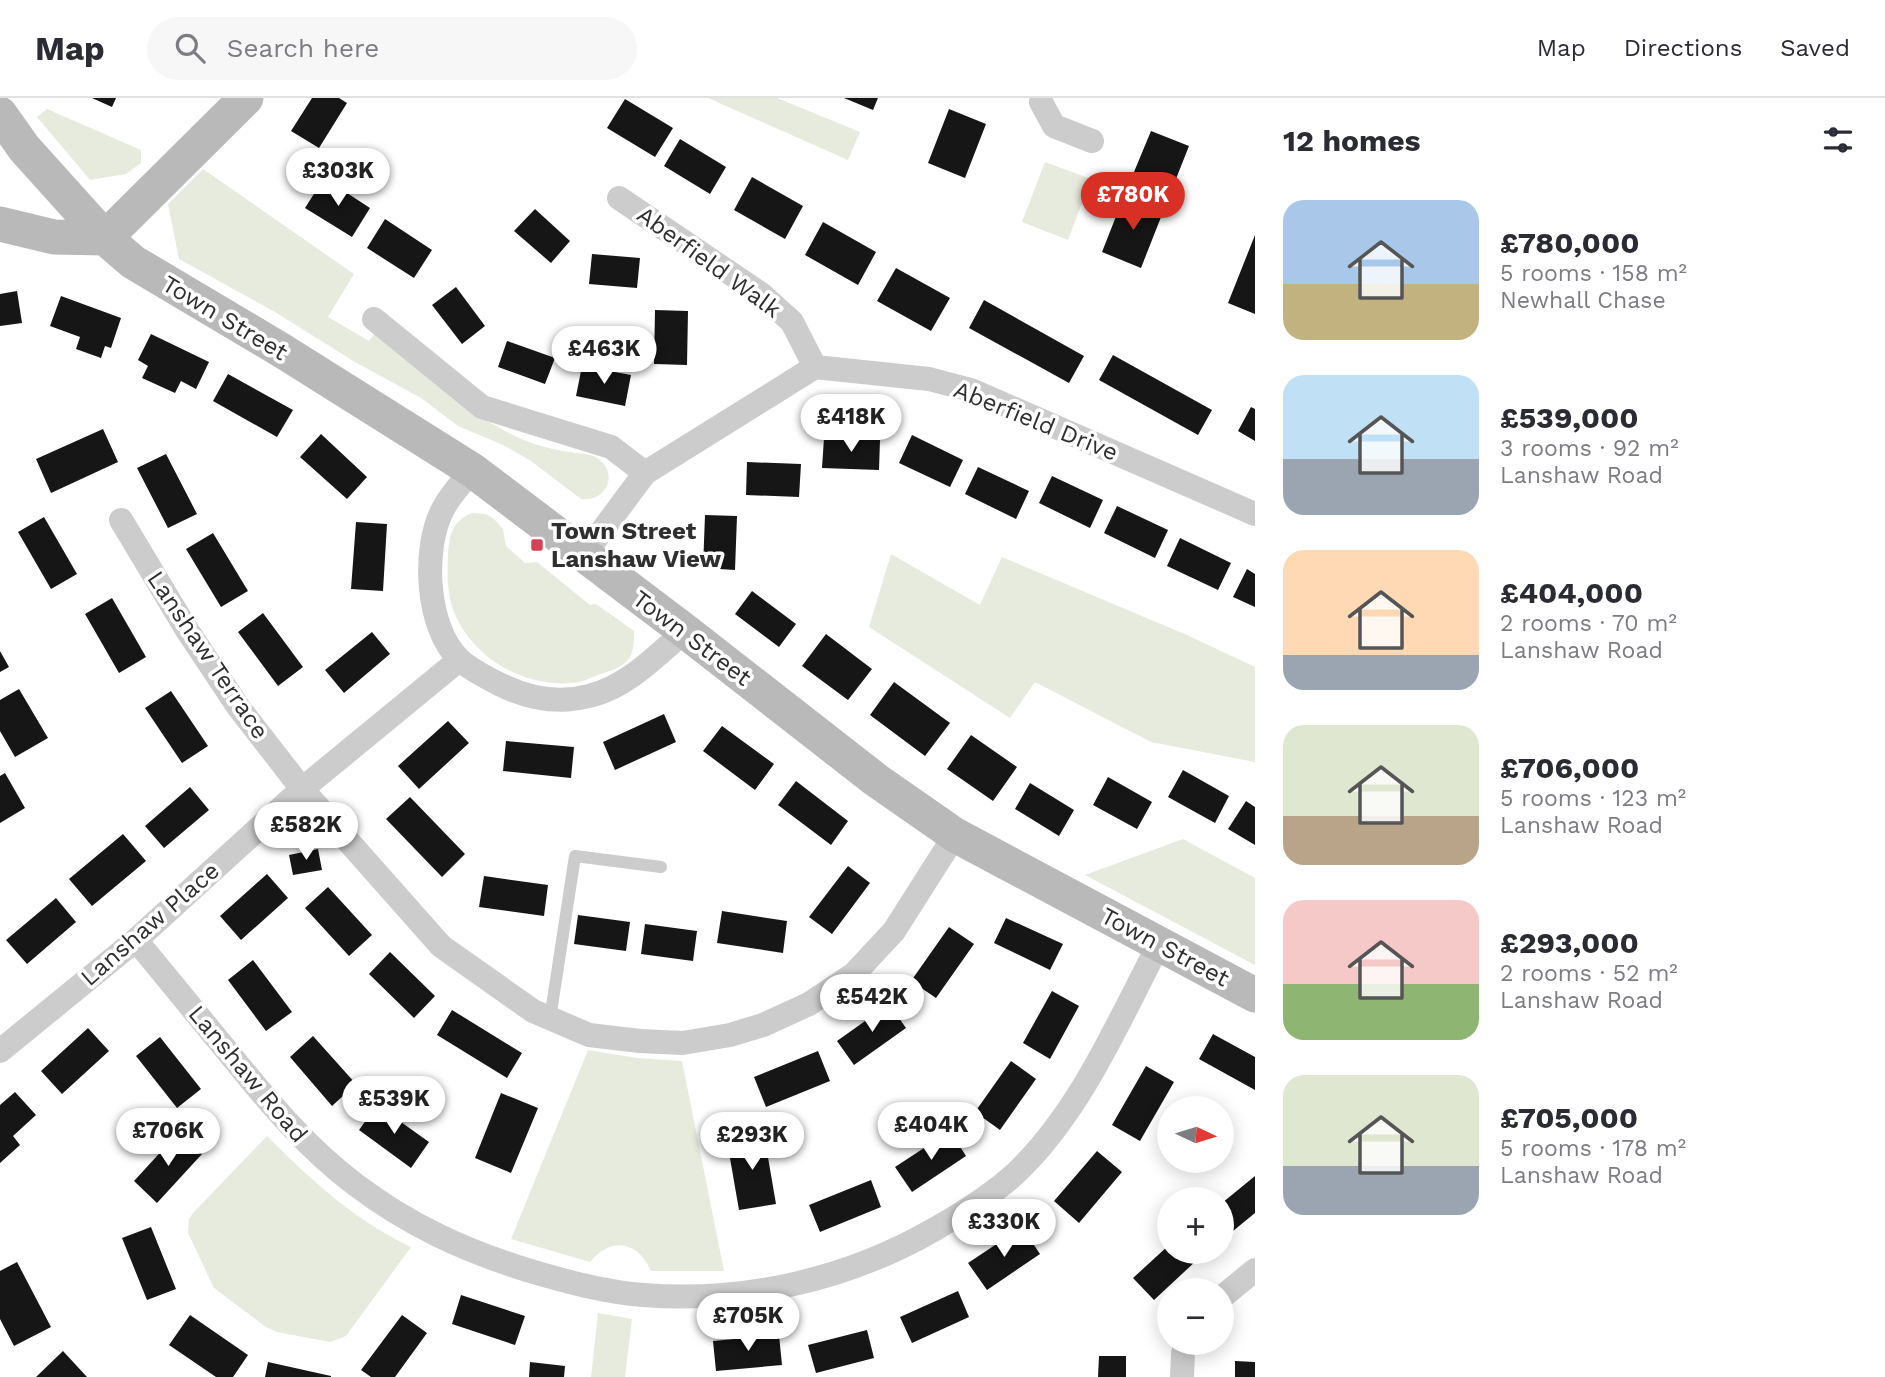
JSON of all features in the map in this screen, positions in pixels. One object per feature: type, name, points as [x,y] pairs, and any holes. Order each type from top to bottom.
[{"type":"street","points":[[0,225],[54,237],[105,238],[246,98]]},
{"type":"street","points":[[1038,99],[1054,126],[1092,141]]},
{"type":"street","name":"Town Street","points":[[0,114],[12,157],[133,262],[281,350],[471,470],[685,631],[876,780],[955,835],[1255,995]]},
{"type":"street","name":"Aberfield Walk","points":[[619,198],[761,294],[792,322],[814,367]]},
{"type":"street","points":[[374,319],[482,407],[611,447],[645,473]]},
{"type":"street","points":[[584,555],[645,473],[814,367]]},
{"type":"street","name":"Aberfield Drive","points":[[814,367],[929,379],[971,390],[1255,514]]},
{"type":"street","points":[[471,470],[442,510],[432,545],[430,567],[436,616],[444,638],[459,660],[487,679],[515,692],[562,700],[590,696],[620,684],[685,631]]},
{"type":"street","name":"Lanshaw Terrace","points":[[121,520],[212,671],[302,789],[441,946],[533,1012],[589,1035],[683,1043],[730,1035],[763,1025],[809,1004],[854,974],[894,931],[955,835]]},
{"type":"street","name":"Lanshaw Place","points":[[0,1051],[136,940],[302,789],[459,660]]},
{"type":"street","name":"Lanshaw Road","points":[[136,940],[278,1113],[315,1152],[357,1187],[429,1233],[497,1261],[548,1276],[640,1295],[693,1296],[786,1287],[846,1271],[903,1248],[968,1210],[1015,1173],[1051,1134],[1089,1076],[1159,944]]},
{"type":"street","points":[[1234,1287],[1255,1270]]},
{"type":"street","points":[[1182,1377],[1183,1355]]},
{"type":"lane","points":[[550,1019],[575,856],[660,867]]},
{"type":"shaded area","points":[[708,98],[777,98],[860,132],[848,160]]},
{"type":"shaded area","points":[[47,109],[141,150],[141,163],[126,174],[90,180],[37,117]]},
{"type":"shaded area","points":[[1045,162],[1091,179],[1068,240],[1022,222]]},
{"type":"shaded area","points":[[203,169],[354,274],[328,317],[369,341],[375,333],[446,392],[503,430],[541,446],[597,458],[608,471],[609,478],[604,491],[590,499],[581,499],[531,461],[503,445],[458,426],[421,398],[179,259],[168,204]]},
{"type":"shaded area","points":[[472,513],[486,514],[494,519],[503,529],[506,546],[525,563],[537,562],[590,605],[596,604],[634,631],[632,651],[627,661],[616,669],[582,681],[554,683],[519,675],[488,657],[464,630],[450,600],[448,549],[451,536],[460,520]]},
{"type":"shaded area","points":[[891,554],[980,605],[1002,557],[1187,635],[1255,667],[1255,762],[1151,742],[1035,682],[1010,718],[869,627]]},
{"type":"shaded area","points":[[1183,839],[1255,878],[1255,965],[1085,875]]},
{"type":"shaded area","points":[[588,1050],[637,1058],[682,1061],[724,1271],[651,1271],[639,1253],[624,1246],[607,1248],[590,1262],[511,1239]]},
{"type":"shaded area","points":[[267,1136],[334,1198],[370,1224],[411,1247],[346,1336],[330,1342],[277,1332],[266,1327],[214,1288],[188,1233],[189,1219],[193,1213]]},
{"type":"shaded area","points":[[598,1313],[632,1319],[625,1377],[591,1377]]},
{"type":"building","points":[[92,98],[116,98],[112,107]]},
{"type":"building","points":[[312,98],[339,98],[347,103],[319,148],[291,131]]},
{"type":"building","points":[[844,98],[878,98],[873,110]]},
{"type":"building","points":[[625,99],[673,128],[655,157],[607,128]]},
{"type":"building","points":[[949,109],[986,124],[965,178],[928,163]]},
{"type":"building","points":[[1151,131],[1189,146],[1168,199],[1129,184]]},
{"type":"building","points":[[680,139],[726,167],[710,194],[664,166]]},
{"type":"building","points":[[752,177],[803,206],[785,239],[734,210]]},
{"type":"building","points":[[324,178],[370,208],[352,237],[305,208]]},
{"type":"building","points":[[1124,196],[1163,212],[1141,268],[1102,252]]},
{"type":"building","points":[[535,209],[570,241],[551,263],[514,231]]},
{"type":"building","points":[[385,219],[432,250],[414,278],[367,248]]},
{"type":"building","points":[[823,222],[876,252],[858,285],[805,255]]},
{"type":"building","points":[[1255,235],[1255,314],[1228,303]]},
{"type":"building","points":[[592,254],[640,258],[637,288],[589,284]]},
{"type":"building","points":[[896,268],[950,298],[931,331],[877,301]]},
{"type":"building","points":[[456,287],[485,326],[462,344],[432,305]]},
{"type":"building","points":[[17,291],[22,323],[0,326],[0,294]]},
{"type":"building","points":[[61,296],[121,318],[111,348],[105,346],[101,358],[76,349],[80,337],[50,326]]},
{"type":"building","points":[[984,300],[1084,356],[1069,383],[969,328]]},
{"type":"building","points":[[655,310],[688,311],[687,365],[654,364]]},
{"type":"building","points":[[151,334],[209,362],[196,389],[181,381],[175,393],[142,378],[148,366],[138,360]]},
{"type":"building","points":[[507,341],[555,358],[545,384],[498,367]]},
{"type":"building","points":[[1113,355],[1212,410],[1198,435],[1099,380]]},
{"type":"building","points":[[582,366],[631,375],[625,406],[576,396]]},
{"type":"building","points":[[228,374],[293,410],[277,437],[213,401]]},
{"type":"building","points":[[1251,407],[1255,409],[1255,441],[1238,431]]},
{"type":"building","points":[[103,429],[118,462],[51,493],[36,459]]},
{"type":"building","points":[[321,434],[367,477],[347,499],[300,457]]},
{"type":"building","points":[[912,435],[963,460],[950,487],[899,463]]},
{"type":"building","points":[[824,438],[880,440],[879,470],[822,468]]},
{"type":"building","points":[[166,454],[197,514],[168,528],[137,468]]},
{"type":"building","points":[[747,462],[801,464],[799,497],[746,495]]},
{"type":"building","points":[[978,467],[1029,491],[1016,519],[965,494]]},
{"type":"building","points":[[1052,476],[1103,500],[1090,528],[1039,503]]},
{"type":"building","points":[[1117,506],[1168,530],[1155,558],[1104,533]]},
{"type":"building","points":[[705,515],[737,516],[735,570],[703,568]]},
{"type":"building","points":[[44,517],[77,574],[51,589],[18,532]]},
{"type":"building","points":[[356,522],[387,524],[383,591],[351,589]]},
{"type":"building","points":[[213,533],[248,591],[221,607],[186,549]]},
{"type":"building","points":[[1180,538],[1231,563],[1218,590],[1167,566]]},
{"type":"building","points":[[1247,569],[1255,574],[1255,607],[1233,597]]},
{"type":"building","points":[[752,591],[796,624],[779,647],[735,614]]},
{"type":"building","points":[[112,598],[146,657],[119,673],[85,614]]},
{"type":"building","points":[[263,613],[303,667],[278,686],[238,632]]},
{"type":"building","points":[[372,632],[390,654],[344,693],[325,670]]},
{"type":"building","points":[[826,634],[872,669],[848,700],[802,666]]},
{"type":"building","points":[[0,651],[9,667],[0,672]]},
{"type":"building","points":[[894,682],[950,723],[925,756],[870,715]]},
{"type":"building","points":[[19,689],[48,738],[15,757],[0,731],[0,700]]},
{"type":"building","points":[[171,691],[208,746],[182,763],[145,708]]},
{"type":"building","points":[[664,714],[676,742],[615,770],[603,742]]},
{"type":"building","points":[[448,721],[469,743],[419,789],[398,766]]},
{"type":"building","points":[[722,726],[774,764],[755,790],[703,751]]},
{"type":"building","points":[[971,735],[1017,767],[993,801],[947,769]]},
{"type":"building","points":[[506,741],[574,747],[571,778],[503,771]]},
{"type":"building","points":[[1183,770],[1229,796],[1215,823],[1168,797]]},
{"type":"building","points":[[5,773],[25,808],[0,823],[0,776]]},
{"type":"building","points":[[1108,777],[1152,802],[1137,829],[1093,805]]},
{"type":"building","points":[[796,781],[848,821],[831,845],[778,805]]},
{"type":"building","points":[[1030,783],[1074,810],[1059,836],[1015,809]]},
{"type":"building","points":[[190,787],[209,810],[164,848],[145,826]]},
{"type":"building","points":[[410,797],[465,854],[442,877],[386,819]]},
{"type":"building","points":[[1246,801],[1255,807],[1255,845],[1228,829]]},
{"type":"building","points":[[123,834],[146,861],[92,906],[69,879]]},
{"type":"building","points":[[318,849],[322,870],[293,875],[289,855]]},
{"type":"building","points":[[848,866],[870,883],[832,934],[809,917]]},
{"type":"building","points":[[267,874],[288,898],[241,940],[220,916]]},
{"type":"building","points":[[484,876],[548,885],[544,916],[479,907]]},
{"type":"building","points":[[328,887],[372,935],[349,956],[305,908]]},
{"type":"building","points":[[56,898],[76,922],[27,964],[6,940]]},
{"type":"building","points":[[722,911],[787,921],[783,953],[717,943]]},
{"type":"building","points":[[578,915],[630,922],[626,951],[574,944]]},
{"type":"building","points":[[1006,918],[1063,944],[1050,970],[994,943]]},
{"type":"building","points":[[645,924],[697,931],[693,961],[641,954]]},
{"type":"building","points":[[949,927],[974,944],[936,998],[911,981]]},
{"type":"building","points":[[390,952],[435,996],[414,1018],[369,974]]},
{"type":"building","points":[[253,960],[292,1012],[266,1031],[228,980]]},
{"type":"building","points":[[1052,991],[1079,1006],[1050,1059],[1023,1043]]},
{"type":"building","points":[[889,1004],[906,1028],[854,1065],[837,1041]]},
{"type":"building","points":[[452,1010],[522,1053],[507,1078],[437,1035]]},
{"type":"building","points":[[88,1028],[109,1051],[62,1094],[41,1071]]},
{"type":"building","points":[[1213,1034],[1255,1057],[1255,1090],[1199,1059]]},
{"type":"building","points":[[313,1036],[356,1084],[332,1106],[290,1057]]},
{"type":"building","points":[[160,1037],[201,1089],[177,1108],[136,1056]]},
{"type":"building","points":[[818,1051],[830,1081],[766,1107],[754,1077]]},
{"type":"building","points":[[1011,1061],[1036,1079],[1000,1130],[975,1112]]},
{"type":"building","points":[[1146,1066],[1174,1082],[1166,1096],[1157,1096],[1157,1112],[1140,1141],[1112,1125]]},
{"type":"building","points":[[15,1092],[36,1115],[13,1136],[20,1145],[0,1163],[0,1105]]},
{"type":"building","points":[[501,1093],[538,1108],[511,1173],[475,1158]]},
{"type":"building","points":[[377,1105],[429,1142],[411,1168],[359,1130]]},
{"type":"building","points":[[950,1131],[966,1156],[912,1192],[895,1167]]},
{"type":"building","points":[[178,1133],[202,1154],[157,1203],[134,1181]]},
{"type":"building","points":[[764,1134],[776,1204],[739,1210],[727,1141]]},
{"type":"building","points":[[1097,1151],[1122,1172],[1079,1223],[1054,1201]]},
{"type":"building","points":[[1255,1176],[1255,1213],[1234,1230],[1234,1193]]},
{"type":"building","points":[[871,1180],[881,1207],[820,1232],[809,1205]]},
{"type":"building","points":[[151,1227],[176,1289],[147,1300],[122,1238]]},
{"type":"building","points":[[1022,1227],[1040,1254],[987,1290],[968,1263]]},
{"type":"building","points":[[1157,1256],[1157,1264],[1193,1264],[1178,1278],[1157,1278],[1157,1297],[1154,1300],[1133,1278]]},
{"type":"building","points":[[17,1262],[51,1327],[14,1346],[0,1319],[0,1271]]},
{"type":"building","points":[[958,1291],[969,1317],[912,1343],[900,1317]]},
{"type":"building","points":[[461,1295],[525,1316],[515,1345],[452,1324]]},
{"type":"building","points":[[190,1315],[248,1355],[233,1377],[216,1377],[169,1345]]},
{"type":"building","points":[[402,1315],[427,1333],[395,1377],[371,1377],[361,1370]]},
{"type":"building","points":[[867,1330],[874,1358],[816,1373],[808,1345]]},
{"type":"building","points":[[779,1335],[782,1365],[716,1371],[713,1341]]},
{"type":"building","points":[[63,1351],[87,1377],[36,1377]]},
{"type":"building","points":[[1099,1356],[1126,1356],[1126,1377],[1098,1377]]},
{"type":"building","points":[[1235,1361],[1255,1362],[1255,1377],[1235,1377]]},
{"type":"building","points":[[268,1362],[331,1376],[331,1377],[265,1377]]},
{"type":"building","points":[[530,1362],[565,1366],[564,1377],[529,1377]]},
{"type":"place","name":"Town Street Lanshaw View","points":[[537,545]]}]
